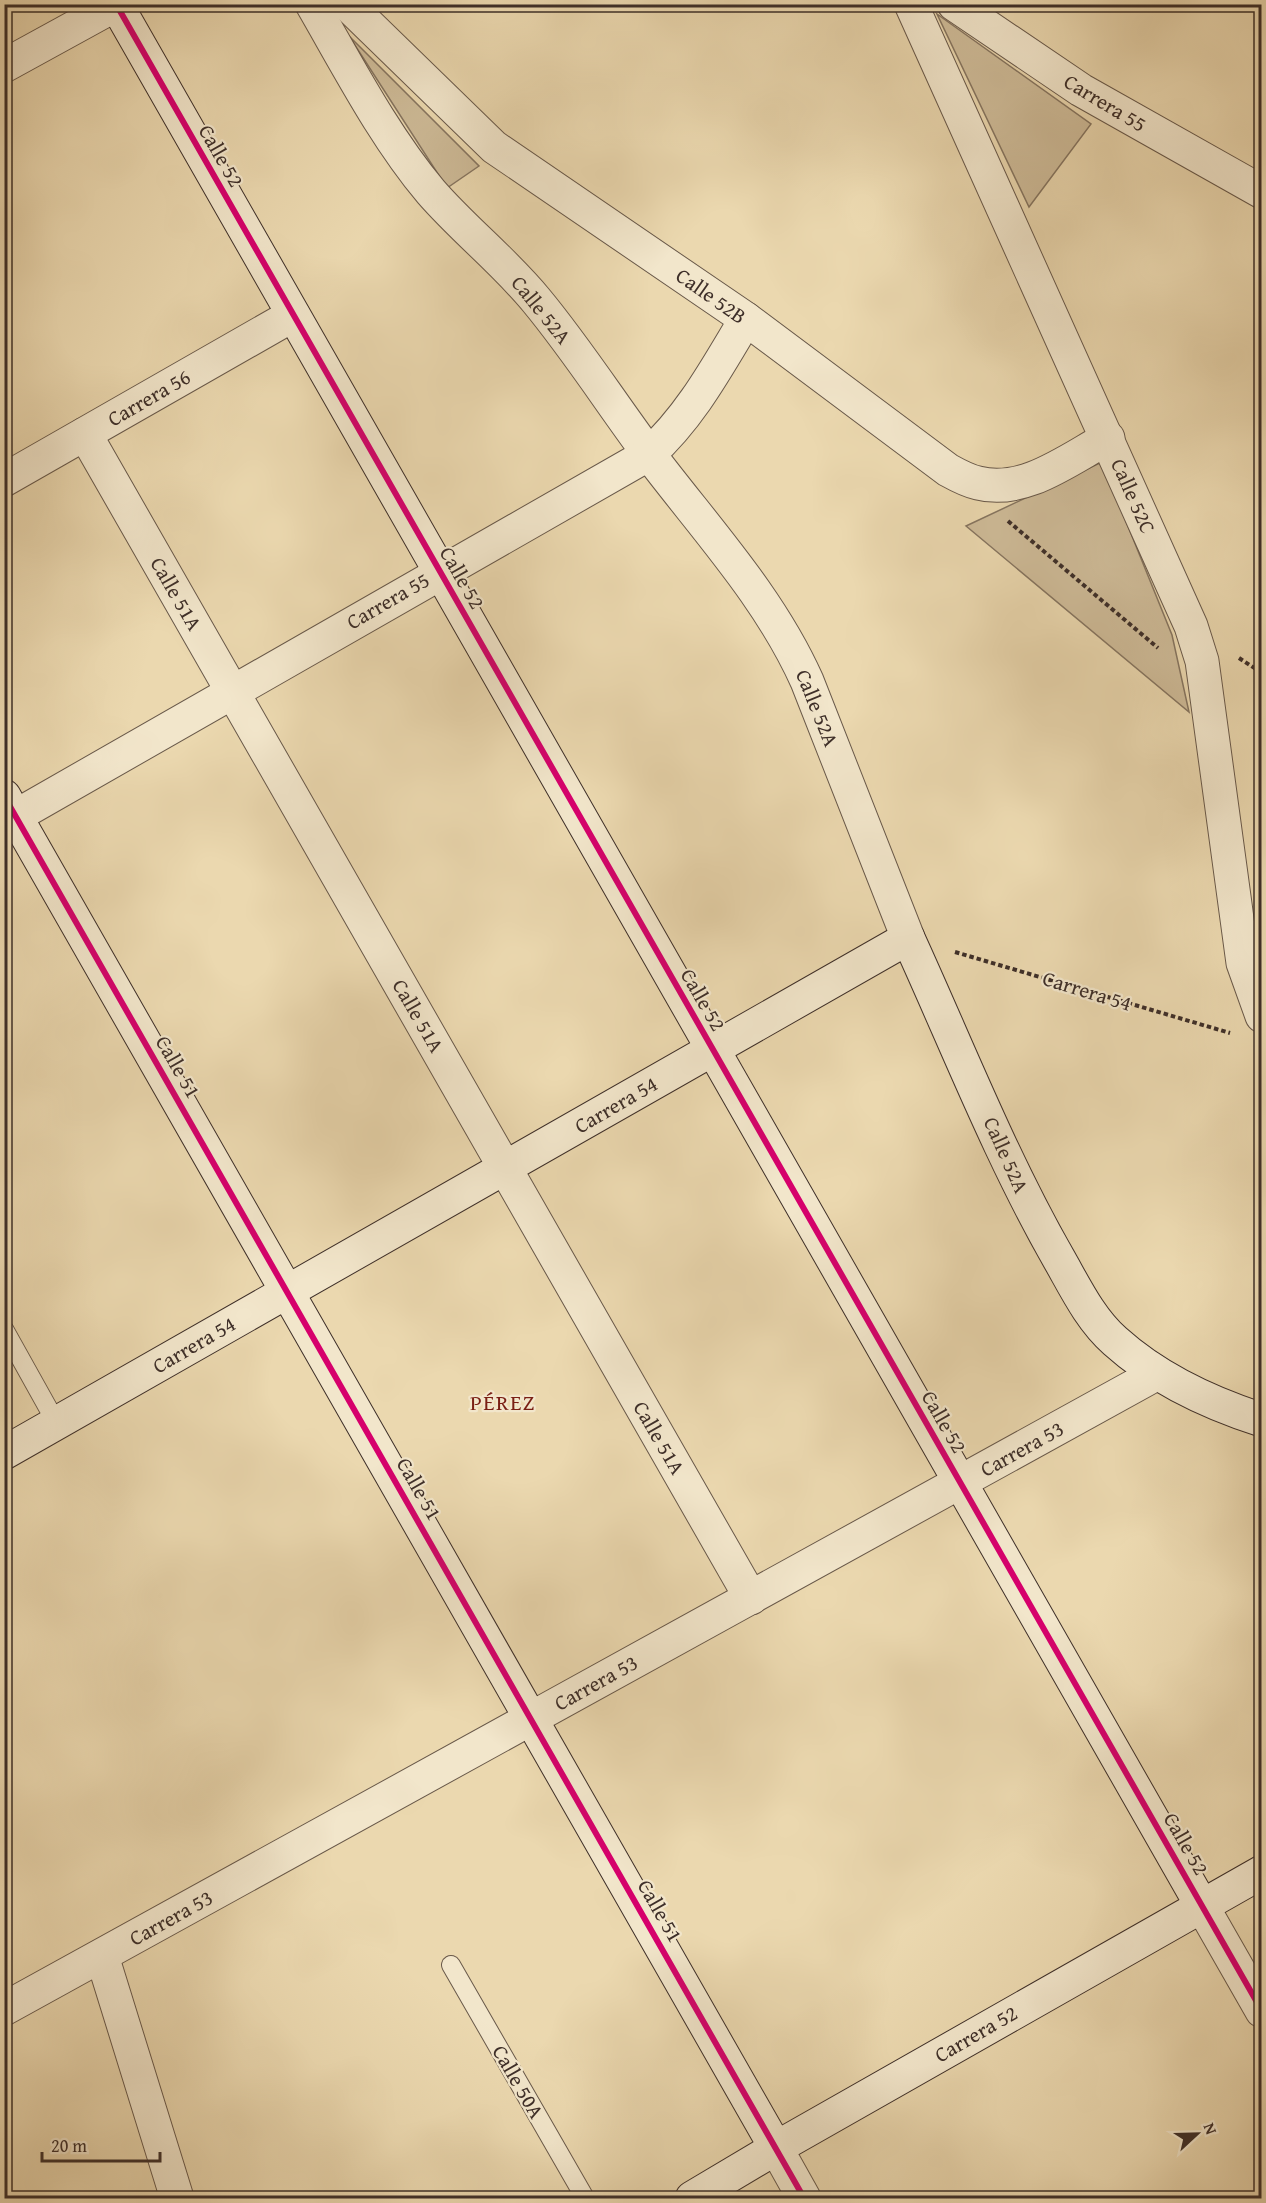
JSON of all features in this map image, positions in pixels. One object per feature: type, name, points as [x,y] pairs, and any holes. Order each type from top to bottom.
[{"type":"street","name":"Calle 52A","points":[[312,4],[388,134],[431,191],[536,300],[649,454],[770,612],[795,653],[908,938],[1031,1210],[1086,1307],[1113,1340],[1156,1374],[1262,1420]]},
{"type":"street","name":"Calle 52B","points":[[347,4],[494,147],[746,319],[948,470],[978,483],[1004,486],[1029,481],[1108,438]]},
{"type":"street","name":"Calle 52C","points":[[911,4],[1191,626],[1202,661],[1250,1026]]},
{"type":"street","name":"Carrera 55","points":[[954,4],[1081,90],[1262,192]]},
{"type":"street","points":[[4,66],[117,5]]},
{"type":"street","name":"Calle 52","points":[[117,5],[1262,2011]]},
{"type":"street","name":"Carrera 56","points":[[4,480],[293,315]]},
{"type":"street","name":"Carrera 55","points":[[10,806],[232,691],[649,454],[670,435],[691,409],[746,319]]},
{"type":"street","name":"Calle 51A","points":[[85,434],[751,1598]]},
{"type":"street","name":"Calle 51","points":[[10,806],[804,2199]]},
{"type":"street","name":"Carrera 54","points":[[4,1454],[908,938]]},
{"type":"street","name":"Carrera 53","points":[[4,2009],[1156,1374]]},
{"type":"street","name":"Carrera 52","points":[[692,2199],[776,2148],[1262,1872]]},
{"type":"street","points":[[102,1956],[177,2199]]},
{"type":"lane","points":[[4,1329],[57,1424]]},
{"type":"lane","name":"Calle 50A","points":[[451,1965],[585,2199]]},
{"type":"path","points":[[1001,516],[1161,651]]},
{"type":"shaded area","points":[[937,14],[1091,124],[1029,207]]},
{"type":"shaded area","points":[[349,36],[479,166],[447,188]]},
{"type":"shaded area","points":[[1102,462],[1172,635],[1189,712],[966,526]]},
{"type":"cycle path","points":[[116,4],[1262,2011]]},
{"type":"cycle path","points":[[4,796],[804,2198]]},
{"type":"district","name":"PÉREZ","points":[[503,1402]]}]
